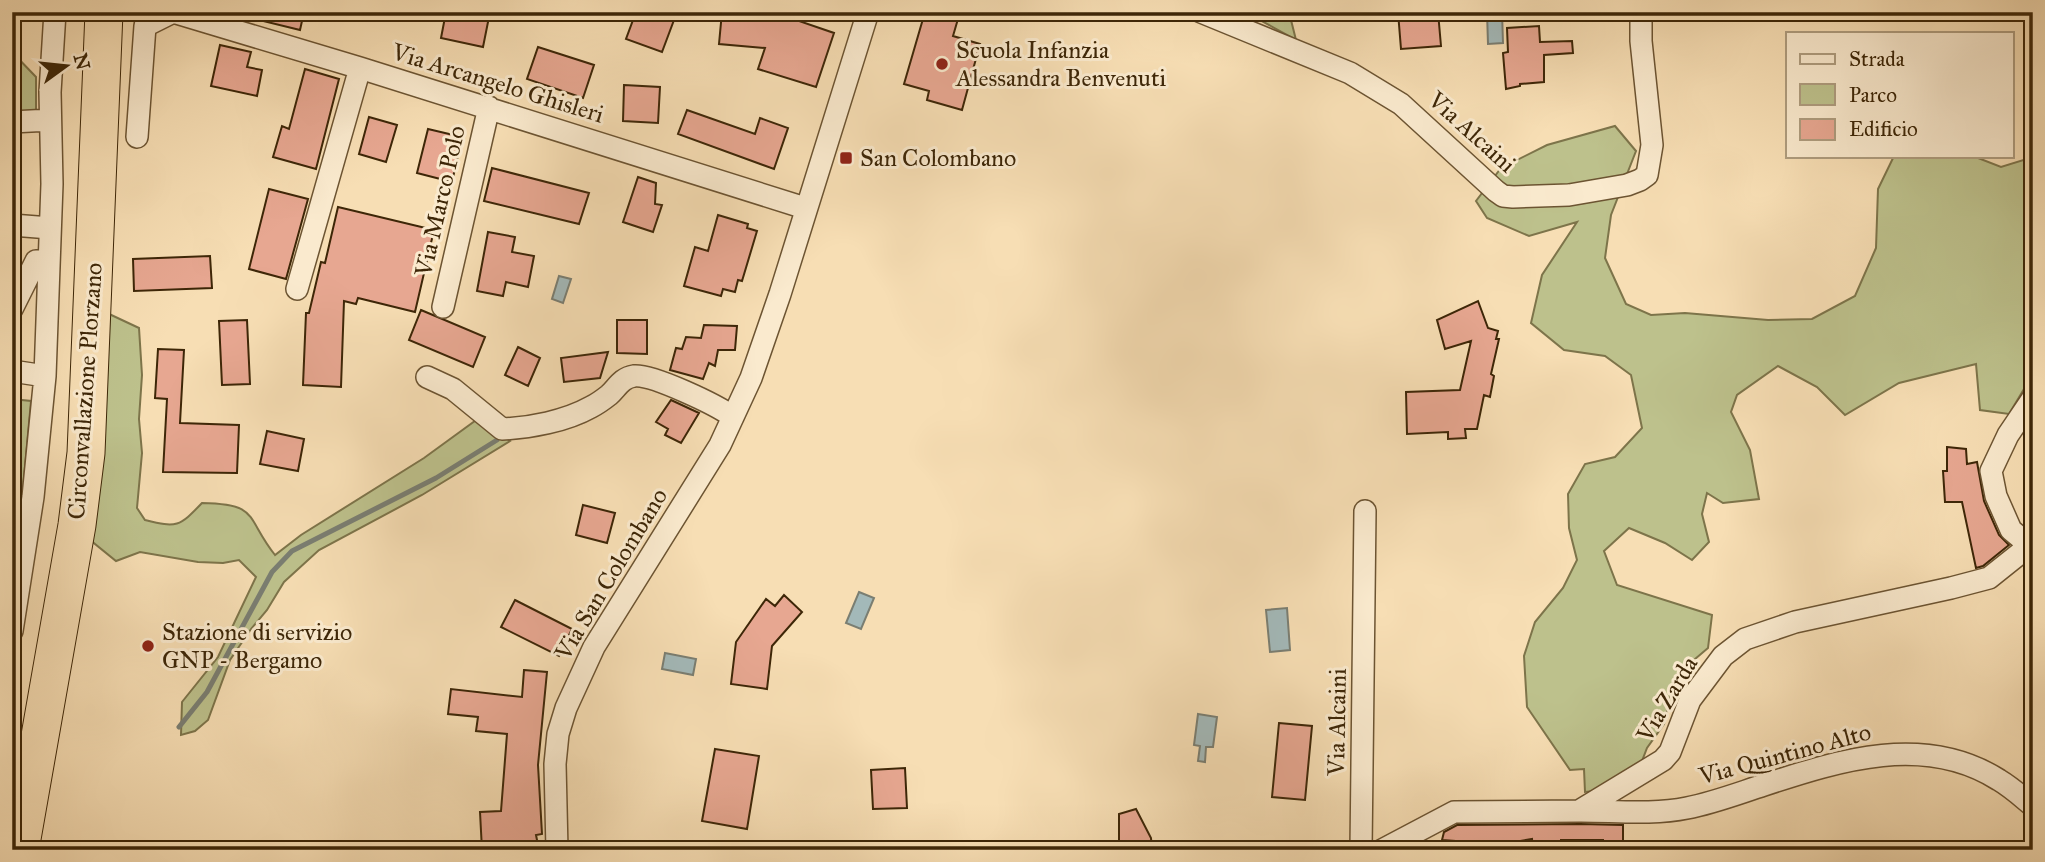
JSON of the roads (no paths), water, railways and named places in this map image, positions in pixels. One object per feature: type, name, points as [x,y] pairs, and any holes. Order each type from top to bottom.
[{"type":"highway","name":"Circonvallazione Plorzano","points":[[12,791],[60,525],[68,448],[74,374],[85,12]]},
{"type":"highway","name":"Circonvallazione Plorzano","points":[[20,850],[77,525],[86,453],[104,12]]},
{"type":"street","points":[[12,631],[33,497],[45,376],[55,12]]},
{"type":"street","name":"Via Arcangelo Ghisleri","points":[[137,137],[145,26],[173,12],[489,107],[806,208]]},
{"type":"street","name":"Via San Colombano","points":[[557,850],[555,764],[558,734],[566,708],[594,647],[720,445],[733,417],[759,354],[868,12]]},
{"type":"street","name":"Via Alcaini","points":[[1201,12],[1350,73],[1401,104],[1496,191],[1513,197],[1569,195],[1611,188],[1640,180],[1647,175],[1652,145],[1641,41],[1641,12]]},
{"type":"street","points":[[297,289],[360,68]]},
{"type":"street","name":"Via Marco Polo","points":[[443,307],[489,107]]},
{"type":"street","points":[[12,122],[50,120]]},
{"type":"street","points":[[12,225],[50,228]]},
{"type":"street","points":[[12,309],[36,261],[49,261]]},
{"type":"street","points":[[12,371],[45,376]]},
{"type":"street","points":[[427,377],[453,389],[502,429],[520,428],[589,408],[609,395],[620,382],[632,376],[661,382],[723,409],[733,417]]},
{"type":"street","points":[[2031,544],[2011,530],[1996,496],[1991,471],[2008,435],[2033,398]]},
{"type":"street","name":"Via Alcaini","points":[[1362,850],[1365,511]]},
{"type":"street","name":"Via Zarda","points":[[1579,811],[1663,760],[1670,752],[1690,700],[1723,656],[1745,639],[1795,622],[1951,589],[1989,578],[2031,544]]},
{"type":"street","name":"Via Quintino Alto","points":[[1579,811],[1659,811],[1688,808],[1843,761],[1874,754],[1906,752],[1973,766],[2000,780],[2033,806]]},
{"type":"street","points":[[1382,850],[1454,812],[1579,811]]},
{"type":"waterway","points":[[179,727],[207,692],[272,572],[292,551],[436,478],[497,440]]},
{"type":"place","name":"Scuola Infanzia Alessandra Benvenuti","points":[[942,64]]},
{"type":"place","name":"San Colombano","points":[[846,158]]},
{"type":"place","name":"Stazione di servizio GNP - Bergamo","points":[[148,646]]}]
